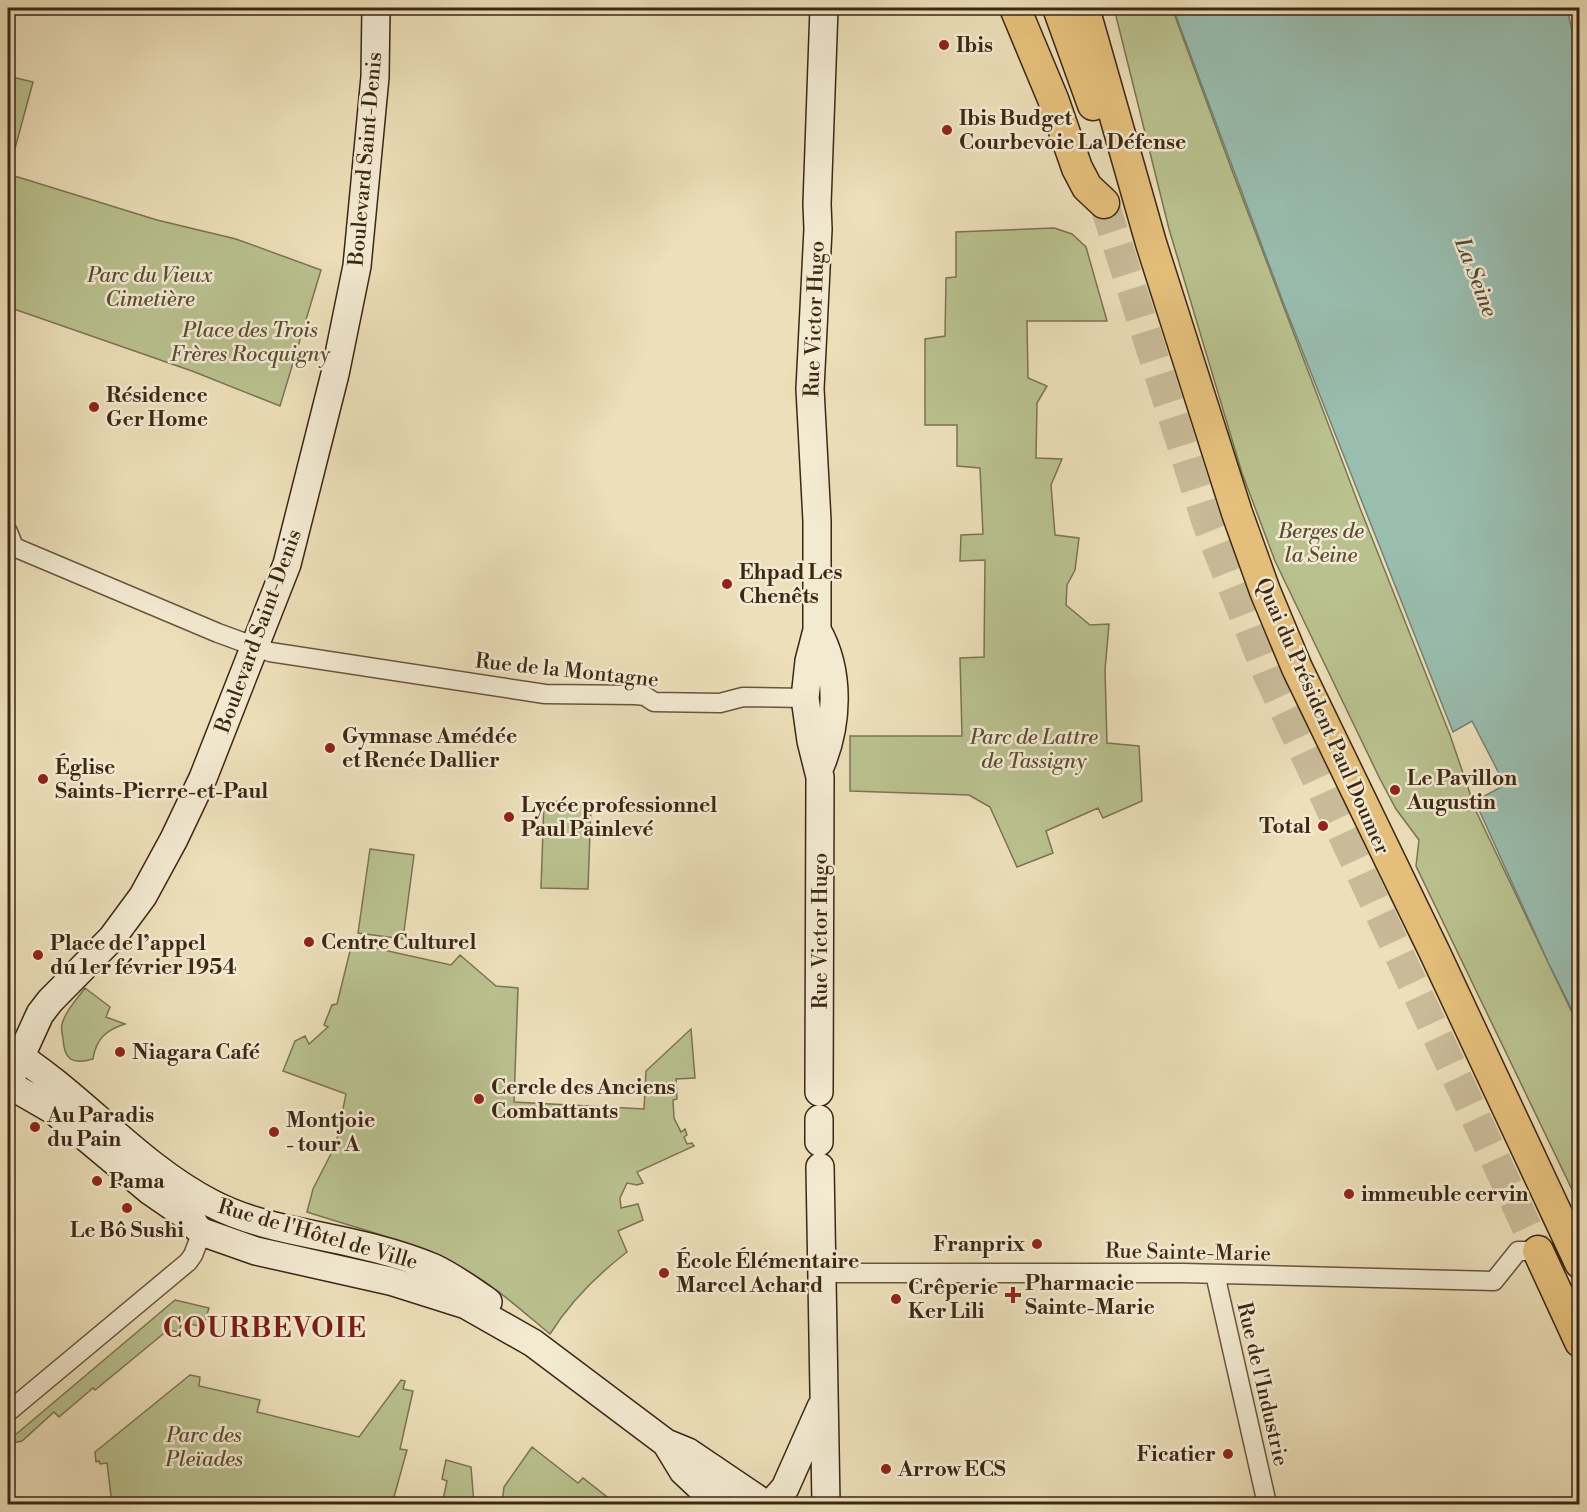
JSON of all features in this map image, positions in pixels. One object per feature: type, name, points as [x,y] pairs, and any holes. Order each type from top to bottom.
[{"type":"main road","name":"Boulevard Saint-Denis","points":[[8,1084],[13,1053],[40,1014],[112,938],[143,896],[203,778],[286,564],[335,374],[357,266],[375,77],[375,8]]},
{"type":"main road","name":"Rue Victor Hugo","points":[[819,1092],[819,770],[811,741],[806,698],[809,661],[817,630],[817,522],[810,389],[818,229],[824,8]]},
{"type":"main road","points":[[1015,8],[1053,99],[1077,168],[1088,187],[1104,203],[1032,8]]},
{"type":"main road","points":[[1058,8],[1124,187],[1151,243]]},
{"type":"main road","name":"Quai du Président Paul Doumer","points":[[1084,8],[1151,243],[1236,513],[1265,591],[1292,657],[1439,962],[1580,1263]]},
{"type":"main road","name":"Rue Victor Hugo","points":[[817,630],[830,663],[833,688],[830,739],[819,770]]},
{"type":"main road","name":"Rue de l'Hôtel de Ville","points":[[13,1053],[73,1096],[186,1189],[211,1203],[229,1212],[262,1222],[398,1256],[434,1268],[452,1278],[491,1305],[533,1343],[666,1443],[688,1452],[765,1504]]},
{"type":"main road","name":"Rue de l'Hôtel de Ville","points":[[8,1084],[71,1123],[150,1191],[187,1215],[202,1232],[256,1251],[390,1281],[445,1297],[466,1305],[533,1343]]},
{"type":"main road","points":[[819,1143],[826,1504]]},
{"type":"main road","points":[[202,1232],[211,1203]]},
{"type":"main road","points":[[1538,1251],[1580,1342]]},
{"type":"main road","points":[[771,1504],[784,1488],[824,1401]]},
{"type":"main road","name":"Rue de l'Hôtel de Ville","points":[[666,1443],[682,1471],[718,1504]]},
{"type":"street","name":"Rue de la Montagne","points":[[11,540],[270,652],[545,694],[636,695],[645,696],[654,702],[720,703],[743,697],[806,698]]},
{"type":"street","points":[[8,1412],[188,1262],[202,1232]]},
{"type":"street","name":"Rue Sainte-Marie","points":[[823,1273],[1215,1274],[1494,1281],[1518,1251],[1538,1251]]},
{"type":"street","name":"Rue de l'Industrie","points":[[1215,1274],[1268,1504]]},
{"type":"green space","name":"Berges de la Seine","points":[[1114,8],[1172,8],[1360,508],[1450,735],[1476,811],[1579,1027],[1579,1204],[1416,866],[1419,840],[1396,809],[1380,779],[1275,561],[1242,473],[1169,229]]},
{"type":"green space","points":[[8,76],[33,82],[8,174]]},
{"type":"green space","name":"Parc du Vieux Cimetière","points":[[8,174],[157,220],[236,239],[321,270],[280,406],[192,371],[8,307]]},
{"type":"green space","name":"Parc de Lattre de Tassigny","points":[[1054,228],[1072,234],[1086,247],[1107,321],[1027,321],[1028,378],[1047,386],[1037,403],[1036,458],[1062,459],[1051,485],[1055,535],[1079,538],[1075,570],[1067,585],[1066,605],[1090,625],[1109,624],[1105,670],[1107,743],[1139,746],[1142,801],[1103,818],[1098,808],[1046,831],[1053,853],[1017,867],[990,807],[969,795],[850,791],[850,736],[962,736],[960,658],[984,657],[985,560],[960,561],[961,535],[983,534],[980,468],[957,466],[957,425],[925,425],[925,339],[945,336],[946,278],[956,277],[956,232]]},
{"type":"green space","points":[[544,801],[591,803],[588,889],[541,888]]},
{"type":"green space","points":[[370,849],[414,855],[403,939],[358,933]]},
{"type":"green space","points":[[352,943],[451,965],[460,955],[496,986],[518,988],[514,1102],[644,1109],[646,1071],[691,1029],[695,1078],[676,1079],[677,1099],[673,1100],[674,1118],[681,1132],[685,1129],[687,1135],[684,1137],[687,1144],[692,1143],[694,1146],[637,1172],[643,1183],[637,1185],[627,1183],[620,1198],[621,1208],[638,1204],[643,1220],[618,1231],[627,1252],[585,1290],[550,1334],[508,1299],[462,1268],[406,1243],[307,1212],[313,1189],[336,1144],[346,1094],[283,1071],[295,1041],[305,1036],[309,1044],[328,1027],[324,1025],[332,1005],[337,1004]]},
{"type":"green space","points":[[85,988],[110,1007],[106,1017],[125,1024],[112,1029],[103,1036],[94,1052],[93,1059],[75,1061],[67,1056],[65,1051],[62,1026],[69,1010]]},
{"type":"green space","points":[[175,1300],[209,1308],[203,1327],[182,1322],[179,1332],[168,1330],[59,1417],[54,1412],[22,1441],[8,1444],[8,1441]]},
{"type":"green space","name":"Parc des Pleïades","points":[[190,1375],[200,1377],[199,1386],[260,1400],[257,1412],[359,1437],[401,1380],[405,1381],[403,1389],[413,1391],[400,1449],[407,1450],[392,1504],[112,1504],[107,1463],[96,1462],[95,1452]]},
{"type":"green space","points":[[532,1447],[578,1483],[583,1478],[611,1500],[608,1504],[502,1504],[504,1487]]},
{"type":"green space","points":[[446,1460],[471,1467],[474,1504],[442,1504],[447,1481],[442,1479]]},
{"type":"water","name":"La Seine","points":[[1173,8],[1567,8],[1580,67],[1579,1024],[1548,962],[1475,801],[1505,785],[1472,721],[1453,732],[1283,302]]},
{"type":"tunnel","points":[[1104,203],[1207,523],[1268,675],[1538,1251]]},
{"type":"place","name":"Ibis","points":[[944,45]]},
{"type":"place","name":"Ibis Budget Courbevoie La Défense","points":[[947,130]]},
{"type":"place","name":"Résidence Ger Home","points":[[94,407]]},
{"type":"place","name":"Ehpad Les Chenêts","points":[[727,584]]},
{"type":"place","name":"Gymnase Amédée et Renée Dallier","points":[[330,748]]},
{"type":"place","name":"Église Saints-Pierre-et-Paul","points":[[43,779]]},
{"type":"place","name":"Le Pavillon Augustin","points":[[1395,790]]},
{"type":"place","name":"Lycée professionnel Paul Painlevé","points":[[509,817]]},
{"type":"place","name":"Total","points":[[1323,826]]},
{"type":"place","name":"Centre Culturel","points":[[309,942]]},
{"type":"place","name":"Place de l’appel du 1er février 1954","points":[[38,955]]},
{"type":"place","name":"Niagara Café","points":[[120,1052]]},
{"type":"place","name":"Cercle des Anciens Combattants","points":[[479,1099]]},
{"type":"place","name":"Au Paradis du Pain","points":[[35,1127]]},
{"type":"place","name":"Montjoie - tour A","points":[[274,1132]]},
{"type":"place","name":"Pama","points":[[97,1181]]},
{"type":"place","name":"immeuble cervin","points":[[1349,1194]]},
{"type":"place","name":"Le Bô Sushi","points":[[127,1208]]},
{"type":"place","name":"Franprix","points":[[1037,1244]]},
{"type":"place","name":"École Élémentaire Marcel Achard","points":[[664,1273]]},
{"type":"place","name":"Pharmacie Sainte-Marie","points":[[1013,1295]]},
{"type":"place","name":"Crêperie Ker Lili","points":[[896,1299]]},
{"type":"place","name":"Ficatier","points":[[1228,1454]]},
{"type":"place","name":"Arrow ECS","points":[[886,1469]]},
{"type":"district","name":"COURBEVOIE","points":[[265,1328]]},
{"type":"park label","name":"Place des Trois Frères Rocquigny","points":[[250,342]]}]
